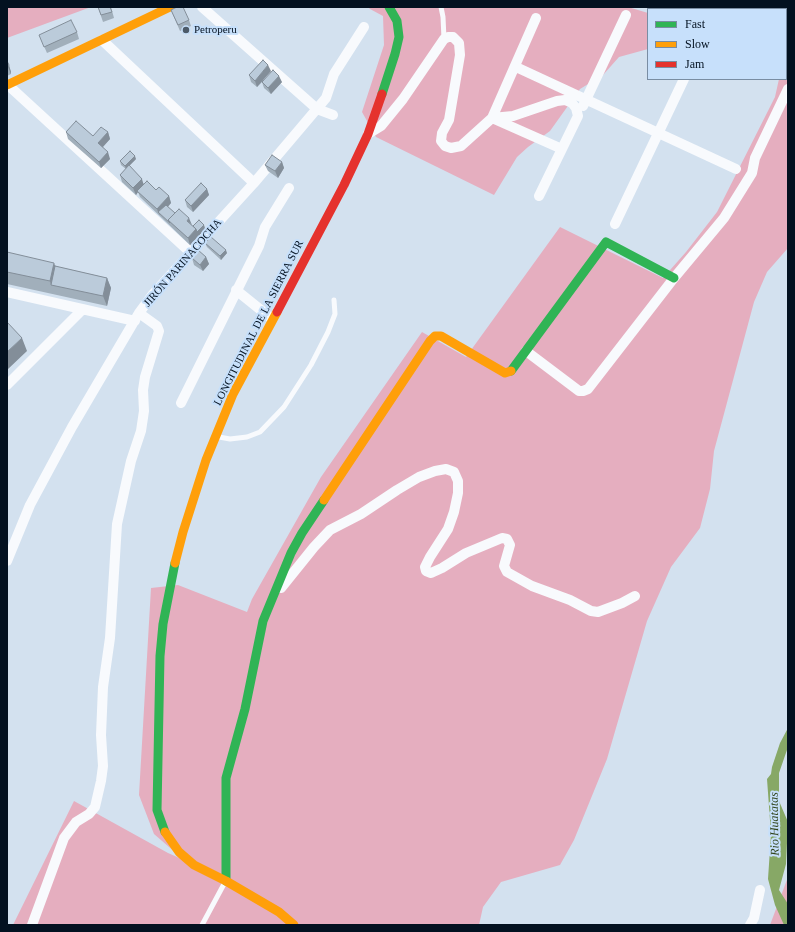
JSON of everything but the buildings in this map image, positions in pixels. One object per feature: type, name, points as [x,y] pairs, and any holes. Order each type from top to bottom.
[{"type":"main road","points":[[8,85],[170,7]]},
{"type":"main road","name":"LONGITUDINAL DE LA SIERRA SUR","points":[[294,925],[279,912],[226,881],[194,865],[179,852],[163,830],[158,810],[160,656],[163,624],[175,563],[183,532],[206,460],[233,394],[344,185],[368,134],[395,54],[399,37],[397,21],[389,7]]},
{"type":"main road","points":[[226,881],[226,778],[245,709],[263,622],[291,553],[302,533],[430,341],[435,336],[441,336],[505,373],[512,370],[606,242],[674,278]]},
{"type":"street","points":[[202,7],[317,109],[333,115]]},
{"type":"street","points":[[539,196],[626,15]]},
{"type":"street","points":[[368,134],[381,126],[403,99],[444,39],[448,37],[455,38],[459,43],[460,55],[449,120],[442,133],[441,141],[445,146],[451,148],[461,146],[492,118],[516,67],[536,18]]},
{"type":"street","name":"JIRÓN PARINACOCHA","points":[[7,561],[30,505],[72,427],[137,317],[153,294],[254,183],[329,94],[337,67],[364,27]]},
{"type":"street","points":[[102,40],[254,183]]},
{"type":"street","points":[[516,67],[736,169]]},
{"type":"street","points":[[615,224],[684,80]]},
{"type":"street","points":[[8,85],[191,253]]},
{"type":"street","points":[[526,351],[579,391],[588,389],[674,278],[724,218],[752,173],[755,158],[788,89]]},
{"type":"street","points":[[492,118],[513,116],[557,101],[565,100],[572,103],[576,108],[578,116]]},
{"type":"street","points":[[492,118],[562,149]]},
{"type":"street","points":[[181,403],[259,246],[265,228],[289,188]]},
{"type":"street","points":[[236,290],[272,319]]},
{"type":"street","points":[[7,292],[83,309],[137,317],[157,326],[159,331],[145,377],[143,390],[144,411],[141,431],[131,461],[117,524],[110,638],[103,687],[101,735],[103,766],[101,781],[95,807],[89,814],[76,822],[64,838],[32,925]]},
{"type":"street","points":[[7,385],[83,309]]},
{"type":"street","points":[[274,598],[309,553],[330,530],[361,514],[419,477],[435,471],[446,469],[454,472],[458,480],[458,493],[454,512],[448,529],[430,557],[425,567],[426,571],[431,573],[437,571],[466,553],[502,538],[507,539],[510,545],[504,566],[507,572],[532,586],[570,600],[591,611],[598,612],[622,603],[634,596]]},
{"type":"street","points":[[750,925],[754,918],[760,890]]},
{"type":"lane","points":[[441,7],[444,39]]},
{"type":"lane","points":[[216,436],[230,439],[246,437],[260,432],[284,407],[311,365],[328,332],[335,314],[334,300]]},
{"type":"lane","points":[[202,925],[226,881]]},
{"type":"shaded area","points":[[7,7],[91,7],[7,38]]},
{"type":"shaded area","points":[[368,7],[628,7],[647,13],[647,49],[619,57],[603,75],[580,89],[550,131],[517,157],[494,195],[376,137],[362,112],[384,45],[383,16]]},
{"type":"shaded area","points":[[787,12],[788,248],[767,272],[754,302],[714,451],[710,489],[700,528],[671,567],[647,621],[607,759],[574,840],[560,865],[501,882],[483,907],[479,925],[13,925],[74,801],[168,853],[184,860],[154,834],[139,795],[151,588],[178,585],[247,612],[252,599],[321,477],[422,332],[466,357],[560,227],[663,278],[686,252],[717,212],[775,97],[779,80],[787,80]]},
{"type":"shaded area","points":[[788,877],[788,925],[770,925]]},
{"type":"water","name":"Rio Huatatas","points":[[788,728],[788,747],[779,773],[779,801],[788,822],[786,864],[779,890],[788,904],[788,925],[784,925],[775,905],[768,879],[771,834],[767,779],[771,774],[780,743]]},
{"type":"traffic: fast","points":[[382,94],[399,37],[397,21],[389,7]]},
{"type":"traffic: fast","points":[[511,371],[606,242],[674,278]]},
{"type":"traffic: fast","points":[[226,881],[226,778],[245,709],[263,621],[291,553],[302,533],[324,500]]},
{"type":"traffic: fast","points":[[165,832],[157,810],[160,656],[163,624],[175,563]]},
{"type":"traffic: slow","points":[[7,85],[170,7]]},
{"type":"traffic: slow","points":[[175,563],[183,532],[206,460],[233,394],[277,312]]},
{"type":"traffic: slow","points":[[324,500],[430,341],[435,336],[441,336],[505,373],[511,371]]},
{"type":"traffic: slow","points":[[165,832],[179,852],[194,865],[226,881],[279,912],[294,925]]},
{"type":"traffic: jam","points":[[277,312],[344,185],[368,134],[382,94]]},
{"type":"place","name":"Petroperu","points":[[186,30]]}]
